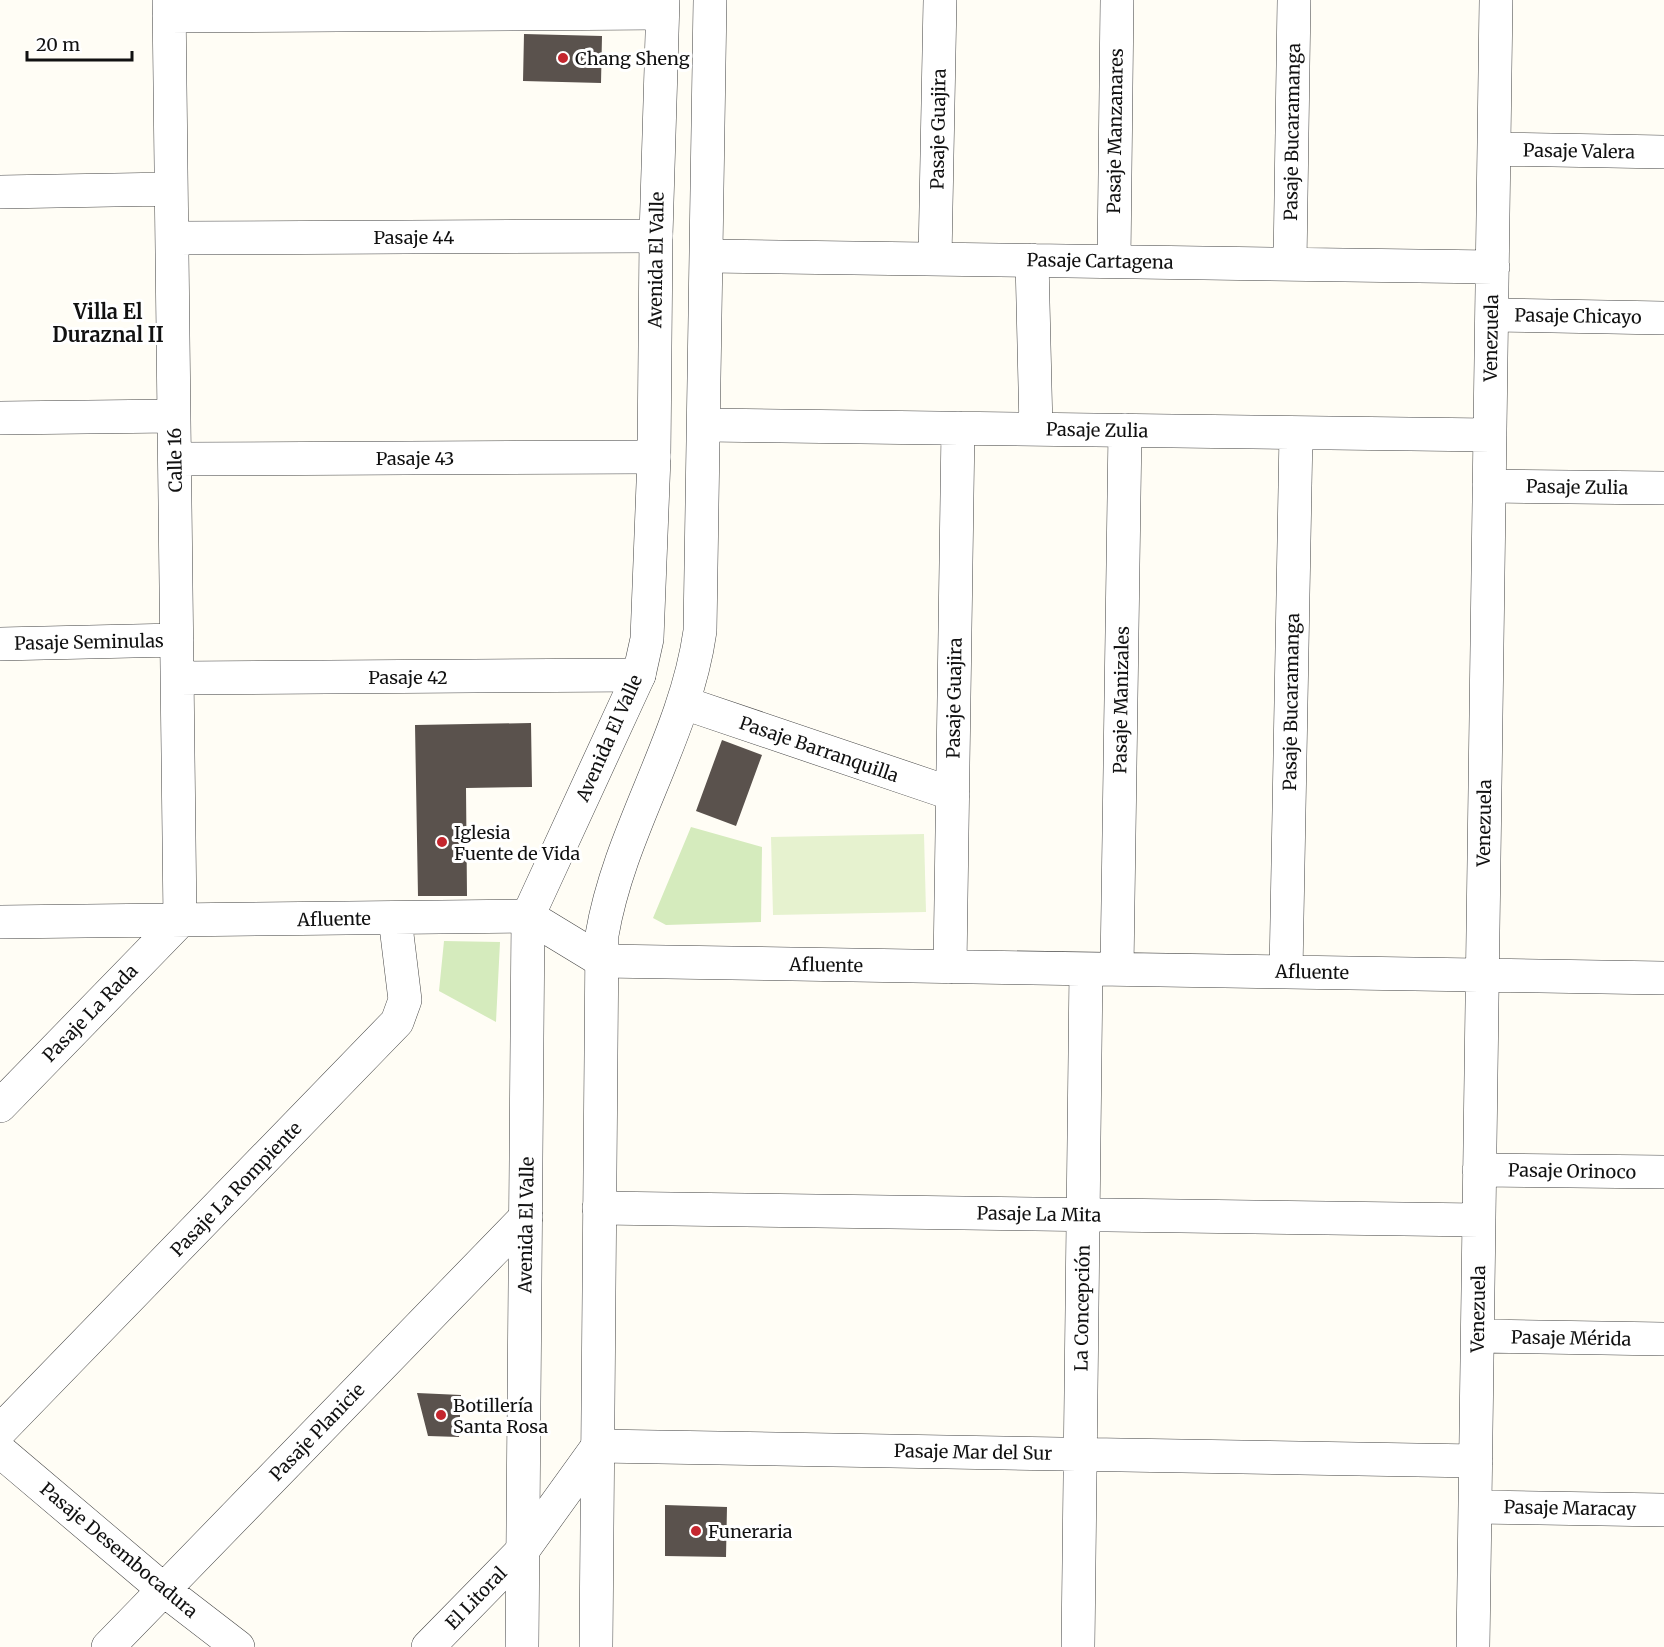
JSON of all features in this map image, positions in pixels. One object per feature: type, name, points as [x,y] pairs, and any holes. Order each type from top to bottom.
[{"type":"street","points":[[596,1647],[602,935],[614,884],[684,703],[696,654],[701,607],[705,425],[710,0]]},
{"type":"street","name":"Pasaje Guajira","points":[[935,259],[940,0]]},
{"type":"street","name":"Pasaje Manzanares","points":[[1114,261],[1117,0]]},
{"type":"street","name":"Pasaje Bucaramanga","points":[[1290,264],[1294,0]]},
{"type":"street","name":"Venezuela","points":[[1473,1647],[1496,0]]},
{"type":"street","points":[[169,8],[663,7]]},
{"type":"street","name":"Avenida El Valle","points":[[522,1647],[528,916],[639,675],[647,639],[654,457],[656,236],[663,7]]},
{"type":"street","name":"Calle 16","points":[[169,8],[180,921]]},
{"type":"street","name":"Pasaje Valera","points":[[1494,149],[1664,152]]},
{"type":"street","points":[[0,192],[171,189]]},
{"type":"street","name":"Pasaje 44","points":[[172,238],[656,236]]},
{"type":"street","name":"Pasaje Cartagena","points":[[707,256],[1493,267]]},
{"type":"street","points":[[1032,260],[1036,429]]},
{"type":"street","name":"Pasaje Chicayo","points":[[1492,315],[1664,318]]},
{"type":"street","points":[[0,418],[174,416]]},
{"type":"street","name":"Pasaje Zulia","points":[[705,425],[1490,435]]},
{"type":"street","name":"Pasaje Guajira","points":[[950,967],[958,429]]},
{"type":"street","name":"Pasaje Manizales","points":[[1101,969],[1125,430]]},
{"type":"street","name":"Pasaje Bucaramanga","points":[[1286,972],[1296,433]]},
{"type":"street","name":"Pasaje 43","points":[[175,459],[654,457]]},
{"type":"street","name":"Pasaje Zulia","points":[[1489,486],[1664,488]]},
{"type":"street","name":"Pasaje Seminulas","points":[[0,644],[177,640]]},
{"type":"street","name":"Pasaje 42","points":[[178,678],[639,675]]},
{"type":"street","name":"Pasaje Barranquilla","points":[[684,703],[953,794]]},
{"type":"street","points":[[528,916],[602,961]]},
{"type":"street","name":"Afluente","points":[[0,922],[528,916]]},
{"type":"street","name":"Pasaje La Rompiente","points":[[0,1431],[397,1022],[405,1000],[395,918]]},
{"type":"street","name":"Pasaje La Rada","points":[[0,1106],[180,921]]},
{"type":"street","name":"Afluente","points":[[602,961],[1664,978]]},
{"type":"street","name":"La Concepción","points":[[1078,1647],[1083,1215],[1101,969]]},
{"type":"street","name":"Pasaje Orinoco","points":[[1479,1170],[1664,1172]]},
{"type":"street","name":"Pasaje La Mita","points":[[599,1208],[1479,1220]]},
{"type":"street","name":"Pasaje Planicie","points":[[108,1647],[526,1217]]},
{"type":"street","name":"Pasaje Mérida","points":[[1478,1336],[1664,1339]]},
{"type":"street","points":[[523,1550],[598,1446]]},
{"type":"street","name":"Pasaje Mar del Sur","points":[[598,1446],[1476,1461]]},
{"type":"street","name":"Pasaje Desembocadura","points":[[0,1451],[164,1590],[238,1647]]},
{"type":"street","name":"Pasaje Maracay","points":[[1475,1507],[1664,1510]]},
{"type":"street","name":"El Litoral","points":[[428,1647],[523,1550]]},
{"type":"green space","points":[[691,827],[762,847],[761,922],[666,925],[653,918]]},
{"type":"green space","points":[[924,834],[926,912],[773,915],[771,837]]},
{"type":"green space","points":[[444,941],[500,942],[496,1022],[439,991]]},
{"type":"building","name":"Chang Sheng","points":[[524,34],[602,36],[601,83],[523,81]]},
{"type":"building","name":"Iglesia Fuente de Vida","points":[[531,723],[532,787],[466,788],[467,896],[418,896],[415,725]]},
{"type":"building","points":[[722,740],[762,755],[736,826],[696,811]]},
{"type":"building","name":"Botillería Santa Rosa","points":[[417,1393],[461,1395],[459,1437],[428,1436]]},
{"type":"building","name":"Funeraria","points":[[665,1505],[727,1507],[726,1557],[665,1556]]},
{"type":"place","name":"Chang Sheng","points":[[563,58]]},
{"type":"place","name":"Iglesia Fuente de Vida","points":[[442,842]]},
{"type":"place","name":"Botillería Santa Rosa","points":[[441,1415]]},
{"type":"place","name":"Funeraria","points":[[696,1531]]},
{"type":"district","name":"Villa El Duraznal II","points":[[108,322]]}]
